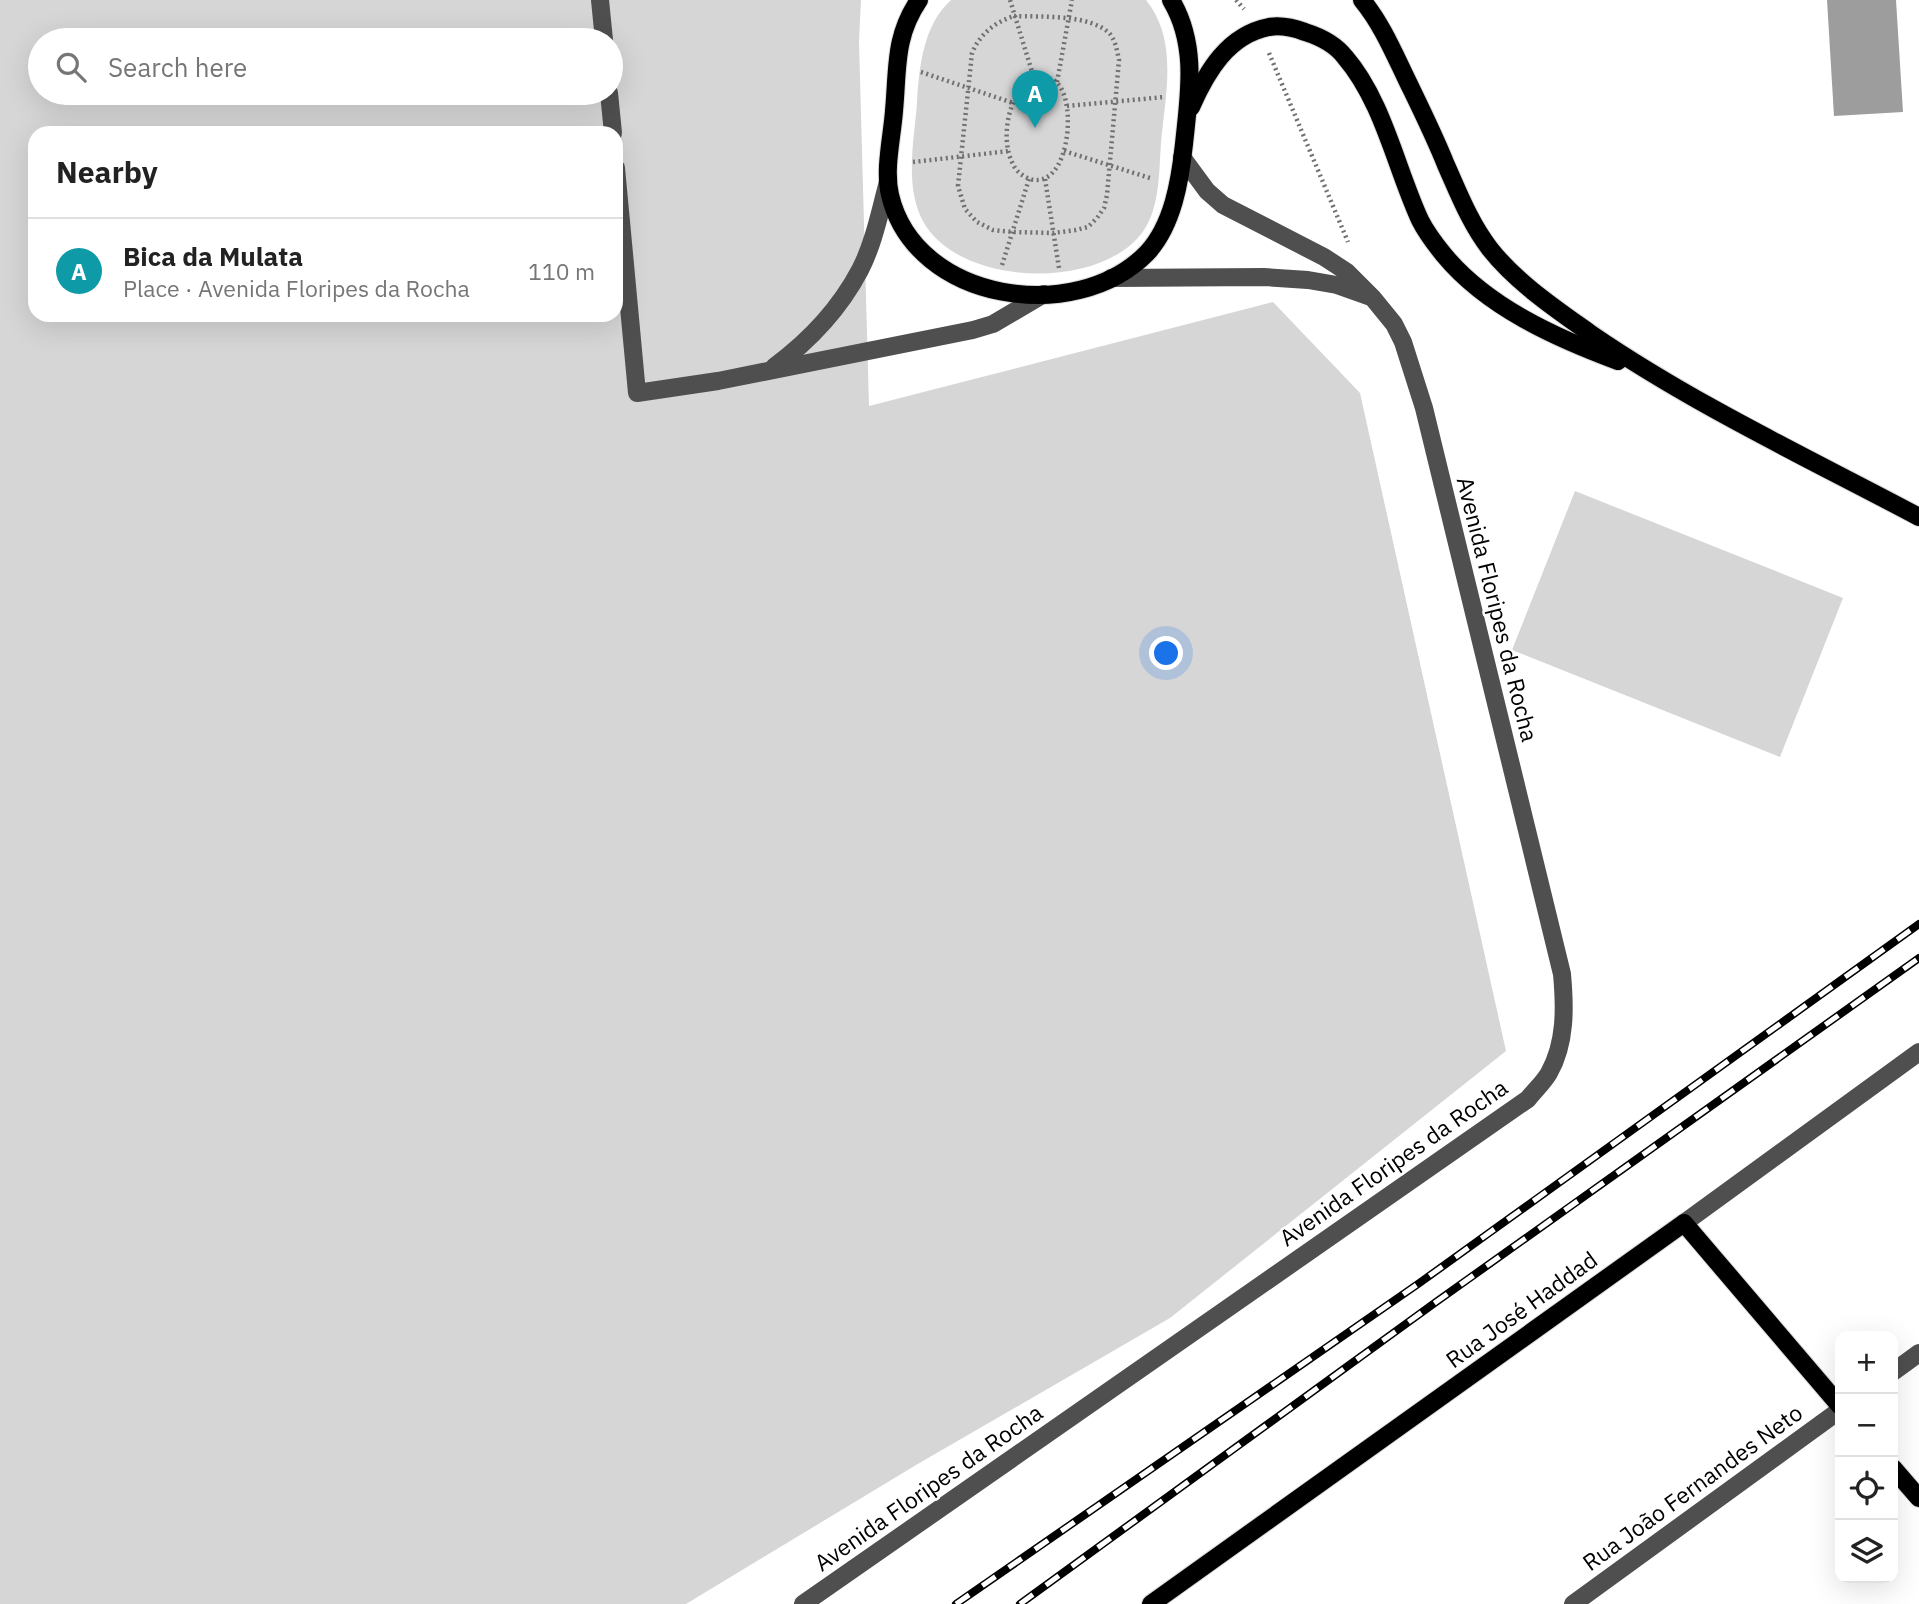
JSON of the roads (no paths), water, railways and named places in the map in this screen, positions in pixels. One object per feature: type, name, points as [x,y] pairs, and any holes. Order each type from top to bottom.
[{"type":"main road","points":[[901,0],[889,173],[891,196],[905,230],[929,261],[965,282],[1013,293],[1044,294],[1097,284],[1111,278],[1148,251],[1166,221],[1177,187],[1182,157],[1189,52],[1185,30],[1171,0]]},
{"type":"main road","points":[[900,36],[919,0]]},
{"type":"main road","points":[[1362,0],[1393,51],[1436,140],[1469,218],[1491,250],[1548,304],[1645,371],[1699,403],[1919,517]]},
{"type":"main road","points":[[1186,119],[1216,61],[1239,39],[1273,27],[1302,31],[1325,40],[1346,58],[1368,92],[1421,222],[1440,250],[1464,276],[1483,293],[1511,311],[1588,349],[1645,371]]},
{"type":"main road","points":[[1684,1223],[1835,1402]]},
{"type":"main road","name":"Rua José Haddad","points":[[1151,1604],[1684,1223]]},
{"type":"main road","points":[[1898,1474],[1919,1498]]},
{"type":"street","points":[[600,0],[603,28]]},
{"type":"street","points":[[610,105],[612,126]]},
{"type":"street","name":"Avenida Floripes da Rocha","points":[[803,1604],[1528,1099],[1549,1074],[1558,1051],[1565,1008],[1562,974],[1423,408],[1403,342],[1394,324],[1347,272],[1324,257],[1223,205],[1207,191],[1182,157]]},
{"type":"street","points":[[772,369],[798,349],[819,327],[860,269],[889,173]]},
{"type":"street","points":[[623,243],[637,394],[718,381],[973,330],[993,324],[1044,294]]},
{"type":"street","points":[[1111,278],[1308,279],[1372,297]]},
{"type":"street","name":"Rua José Haddad","points":[[1684,1223],[1919,1052]]},
{"type":"street","points":[[1898,1368],[1919,1353]]},
{"type":"street","name":"Rua João Fernandes Neto","points":[[1573,1604],[1835,1412]]},
{"type":"railway","points":[[956,1604],[1418,1284],[1919,924]]},
{"type":"railway","points":[[1020,1604],[1436,1302],[1919,958]]},
{"type":"place","name":"Bica da Mulata","points":[[1035,128]]}]
